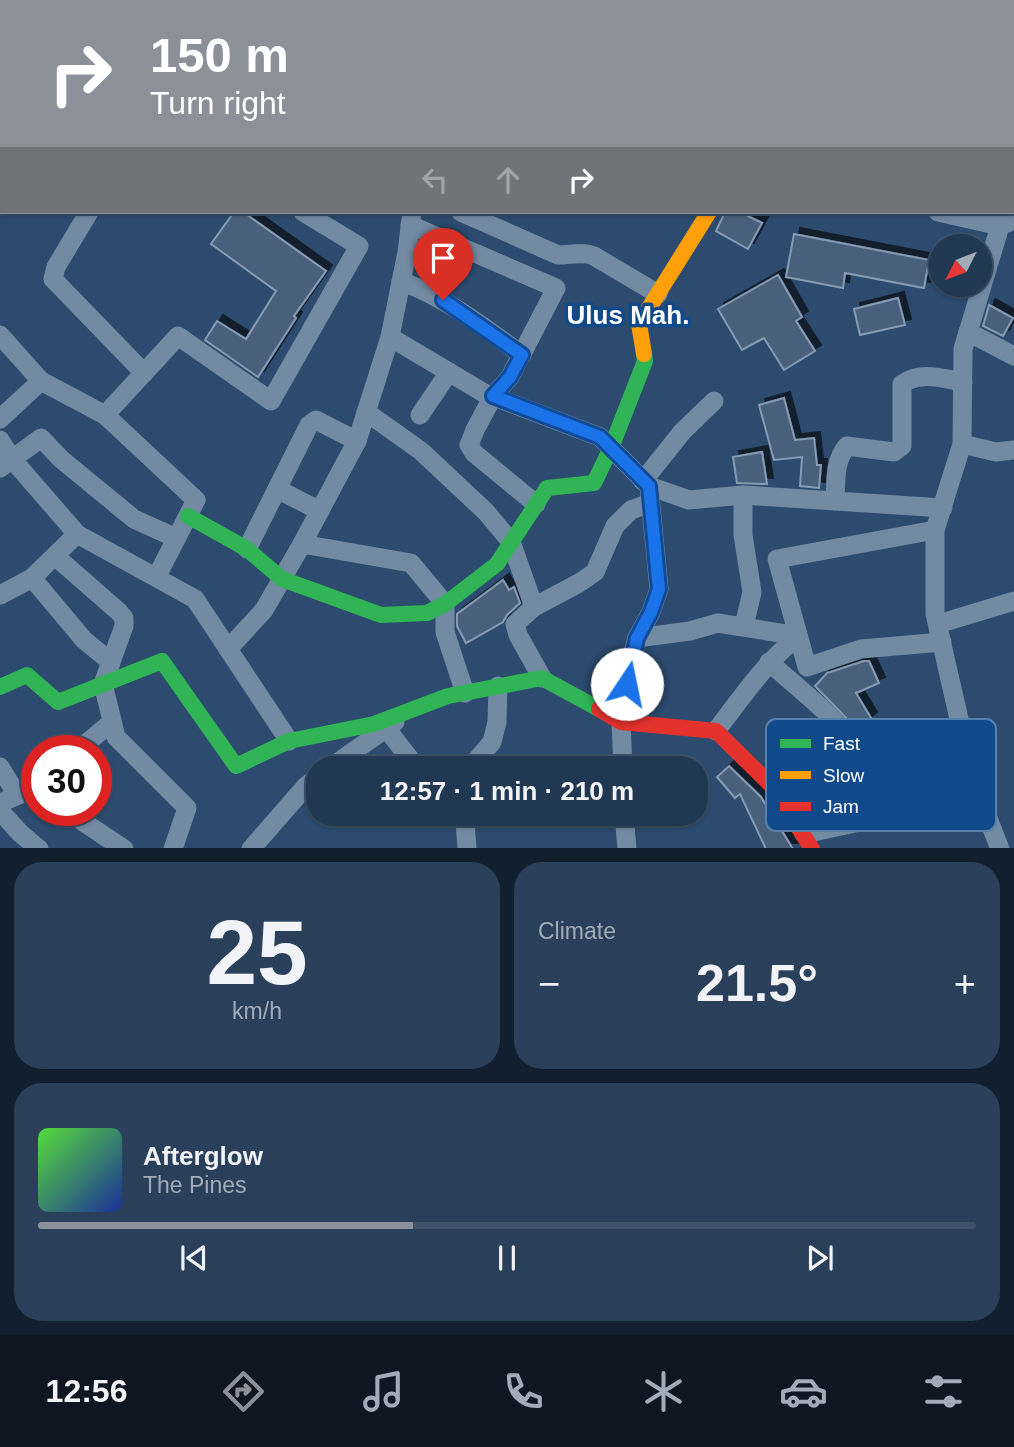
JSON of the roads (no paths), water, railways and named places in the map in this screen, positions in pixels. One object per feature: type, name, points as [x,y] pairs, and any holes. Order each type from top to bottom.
[{"type":"street","points":[[88,214],[56,267],[52,279],[144,373]]},
{"type":"street","points":[[105,415],[178,336],[271,401],[359,246],[306,214]]},
{"type":"street","points":[[466,214],[558,255],[585,252],[658,294]]},
{"type":"street","points":[[188,516],[247,549],[282,579],[381,615],[427,612],[445,604],[497,564],[547,488],[594,483],[611,448],[645,361],[639,324],[708,214]]},
{"type":"street","points":[[951,214],[1007,223],[963,349],[962,444],[935,530],[935,614],[959,719]]},
{"type":"street","points":[[228,649],[264,610],[357,441],[390,337],[411,218],[556,288],[510,377],[493,396],[469,445],[474,453],[536,504]]},
{"type":"street","points":[[401,281],[456,307],[522,355]]},
{"type":"street","points":[[968,332],[1014,356]]},
{"type":"street","points":[[0,335],[41,381],[105,415],[196,500],[157,576]]},
{"type":"street","points":[[390,337],[493,396],[600,437],[647,490],[659,589],[651,612],[637,638],[630,664],[621,722],[622,756]]},
{"type":"street","points":[[420,415],[449,372]]},
{"type":"street","points":[[835,501],[836,471],[842,452],[847,446],[894,452],[902,446],[902,384],[911,378],[925,375],[963,382]]},
{"type":"street","points":[[0,419],[41,381]]},
{"type":"street","points":[[714,401],[682,432],[647,490],[615,526],[595,572],[534,607],[515,624],[518,635],[542,678],[621,722],[716,731],[766,780]]},
{"type":"street","points":[[366,412],[421,451],[486,512],[511,542],[534,607]]},
{"type":"street","points":[[247,549],[309,425],[316,419],[357,441]]},
{"type":"street","points":[[6,463],[41,438],[61,459],[134,519],[176,538]]},
{"type":"street","points":[[0,440],[6,463],[77,534],[195,599],[289,741]]},
{"type":"street","points":[[962,444],[996,452],[1014,450]]},
{"type":"street","points":[[277,489],[320,511]]},
{"type":"street","points":[[647,490],[689,500],[743,495],[943,508]]},
{"type":"street","points":[[743,495],[743,535],[752,592],[744,626]]},
{"type":"street","points":[[935,530],[777,559],[807,667],[861,649],[939,633],[1014,601]]},
{"type":"street","points":[[0,595],[32,578],[77,534]]},
{"type":"street","points":[[302,544],[411,563],[445,604],[445,632],[465,692]]},
{"type":"street","points":[[55,556],[124,618],[124,626],[103,684],[116,737],[187,808],[173,848]]},
{"type":"street","points":[[32,578],[85,640],[111,662]]},
{"type":"street","points":[[637,638],[690,631],[718,623],[798,636]]},
{"type":"street","points":[[716,731],[769,662],[798,636]]},
{"type":"street","points":[[0,687],[27,675],[58,702],[162,661],[236,766],[289,741],[374,724],[448,696],[542,678]]},
{"type":"street","points":[[769,662],[830,719]]},
{"type":"street","points":[[480,756],[492,742],[497,722],[498,686]]},
{"type":"street","points":[[347,756],[413,709]]},
{"type":"street","points":[[96,735],[112,722]]},
{"type":"street","points":[[386,728],[408,756]]},
{"type":"street","points":[[0,767],[8,799]]},
{"type":"street","points":[[252,848],[306,786]]},
{"type":"street","points":[[0,811],[38,848]]},
{"type":"street","points":[[90,826],[122,848]]},
{"type":"street","points":[[465,826],[467,848]]},
{"type":"street","points":[[625,826],[627,848]]},
{"type":"street","points":[[808,841],[838,831]]},
{"type":"district","name":"Ulus Mah.","points":[[628,315]]}]
